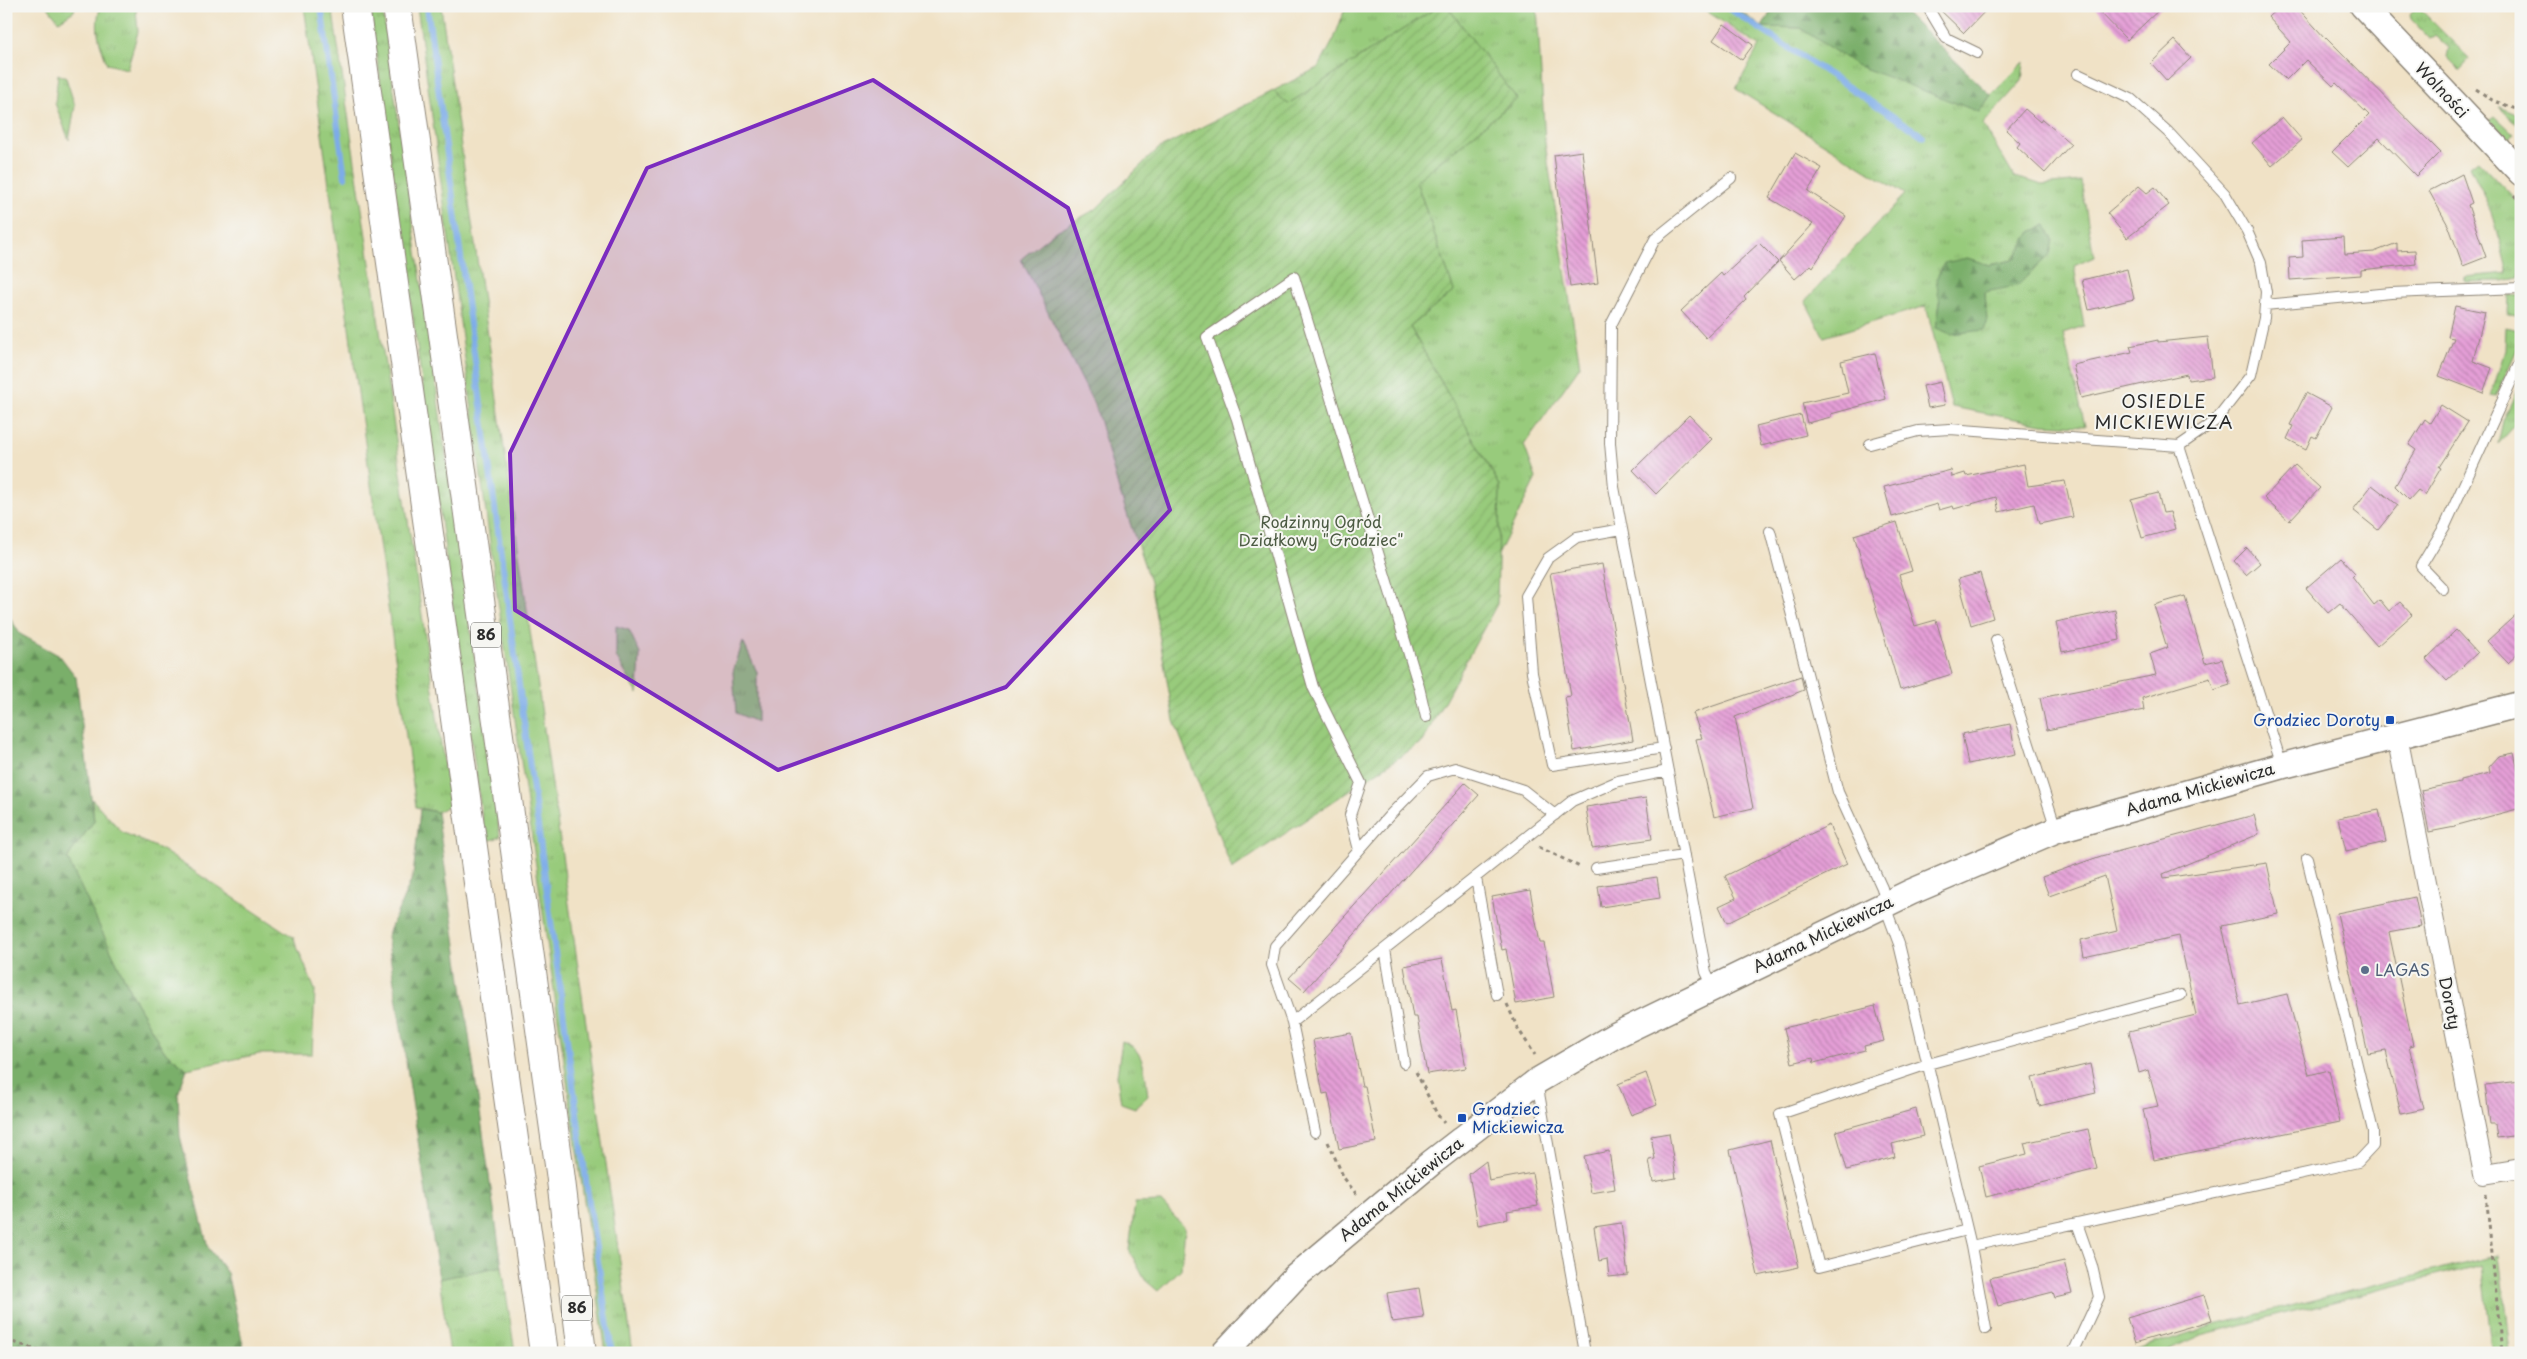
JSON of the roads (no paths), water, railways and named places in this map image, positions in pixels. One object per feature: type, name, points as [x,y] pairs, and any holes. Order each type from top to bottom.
[{"type":"main road","name":"86","points":[[354,6],[544,1353]]},
{"type":"main road","name":"86","points":[[397,6],[559,1162],[582,1353]]},
{"type":"street","name":"Wolności","points":[[2363,6],[2521,174]]},
{"type":"street","name":"Adama Mickiewicza","points":[[1224,1353],[1294,1278],[1538,1072],[1886,904],[2056,830],[2282,766],[2521,704]]},
{"type":"street","name":"Doroty","points":[[2397,736],[2484,1174],[2521,1168]]},
{"type":"lane","points":[[1927,6],[1946,38],[1977,53]]},
{"type":"lane","points":[[1870,444],[1918,431],[1950,429],[2179,446],[2215,421],[2251,375],[2266,292],[2261,263],[2247,231],[2225,194],[2168,132],[2131,99],[2078,74]]},
{"type":"lane","points":[[1714,986],[1706,972],[1614,487],[1610,443],[1611,325],[1655,239],[1731,178]]},
{"type":"lane","points":[[1359,850],[1350,815],[1361,783],[1313,687],[1237,419],[1207,337],[1294,278],[1419,687],[1426,718]]},
{"type":"lane","points":[[2265,305],[2391,293],[2521,288]]},
{"type":"lane","points":[[2443,589],[2421,566],[2445,526],[2521,360]]},
{"type":"lane","points":[[2179,446],[2282,766]]},
{"type":"lane","points":[[1622,529],[1577,537],[1548,558],[1526,596],[1532,673],[1552,764],[1664,748]]},
{"type":"lane","points":[[1770,531],[1838,792],[1878,877],[1899,944],[1971,1246],[1986,1329]]},
{"type":"lane","points":[[1996,640],[2056,830]]},
{"type":"lane","points":[[1315,1132],[1292,1022],[1272,965],[1275,946],[1359,850],[1428,776],[1455,768],[1522,790],[1555,815]]},
{"type":"lane","points":[[1292,1022],[1572,801],[1618,781],[1668,771]]},
{"type":"lane","points":[[1596,868],[1684,855]]},
{"type":"lane","points":[[1971,1246],[2358,1162],[2373,1146],[2373,1131],[2307,858]]},
{"type":"lane","points":[[1476,878],[1497,995]]},
{"type":"lane","points":[[1385,949],[1404,1063]]},
{"type":"lane","points":[[1967,1230],[1819,1267],[1780,1114],[1928,1064],[2181,995]]},
{"type":"lane","points":[[1538,1072],[1585,1353]]},
{"type":"lane","points":[[2074,1353],[2099,1297],[2092,1266],[2077,1223]]},
{"type":"waterway","points":[[321,6],[345,177]]},
{"type":"waterway","points":[[427,6],[588,1195],[612,1353]]},
{"type":"waterway","points":[[1725,6],[1923,136]]},
{"type":"place","name":"Grodziec Doroty","points":[[2390,720]]},
{"type":"place","name":"LAGAS","points":[[2365,970]]},
{"type":"place","name":"Grodziec Mickiewicza","points":[[1462,1118]]},
{"type":"district","name":"OSIEDLE MICKIEWICZA","points":[[2164,412]]},
{"type":"park label","name":"Rodzinny Ogród Działkowy \"Grodziec\"","points":[[1321,531]]}]
